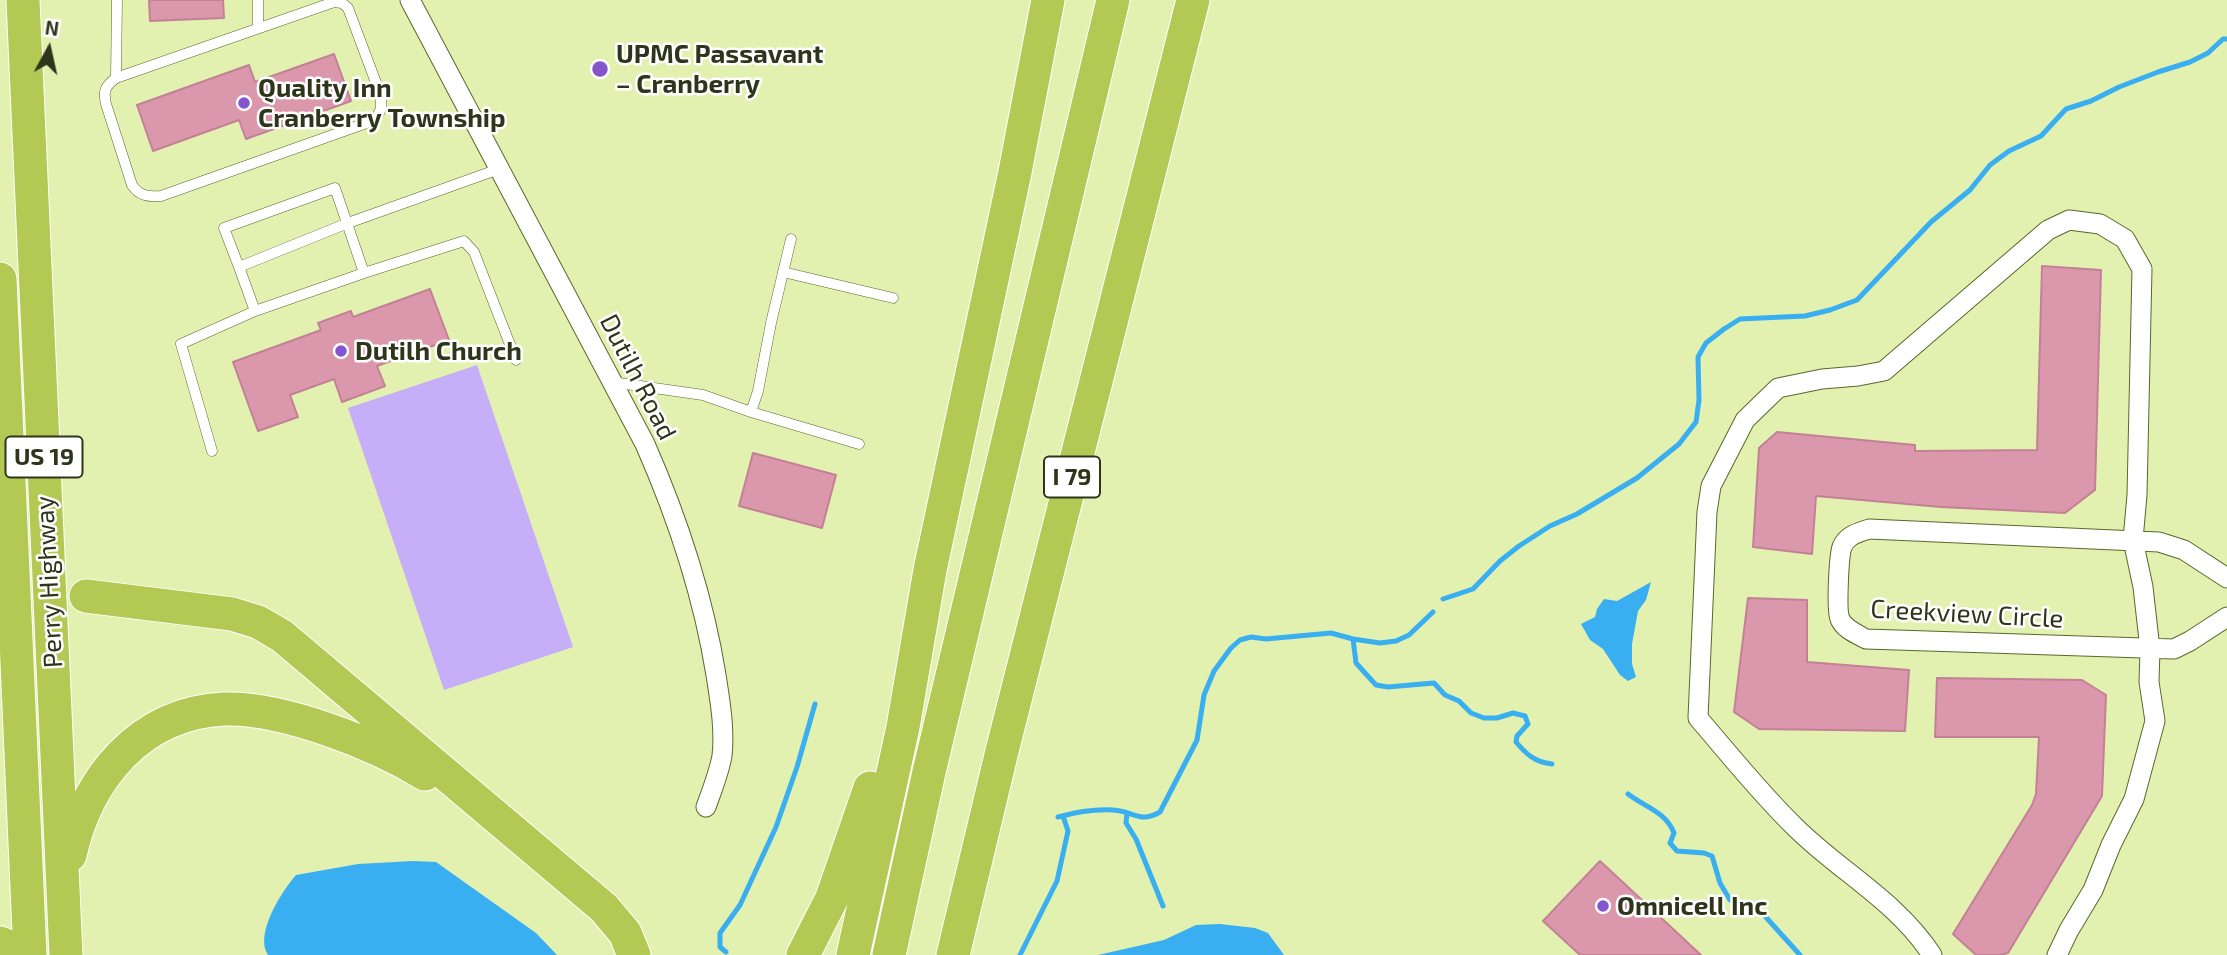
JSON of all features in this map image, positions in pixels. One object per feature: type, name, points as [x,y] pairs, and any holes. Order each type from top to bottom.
[{"type":"highway","name":"Perry Highway","points":[[23,0],[66,955]]},
{"type":"highway","points":[[853,955],[903,727],[930,570],[1015,172],[1048,0]]},
{"type":"highway","name":"I 79","points":[[889,955],[929,772],[1113,0]]},
{"type":"highway","name":"I 79","points":[[953,955],[1193,0]]},
{"type":"highway","name":"Perry Highway","points":[[0,279],[29,955]]},
{"type":"highway","points":[[803,955],[832,898],[861,819],[930,570]]},
{"type":"highway","points":[[86,596],[219,611],[271,629],[293,644],[604,908],[625,933],[634,955]]},
{"type":"highway","points":[[63,886],[80,820],[108,769],[131,745],[161,726],[209,710],[257,711],[341,734],[416,769],[510,828]]},
{"type":"highway","points":[[0,943],[29,955]]},
{"type":"street","name":"Dutilh Road","points":[[410,0],[645,444],[675,515],[698,586],[719,693],[723,741],[717,774],[706,807]]},
{"type":"street","points":[[1932,955],[1918,933],[1883,900],[1796,828],[1698,718],[1707,512],[1711,486],[1745,420],[1778,387],[1884,371],[2048,230],[2069,220],[2099,225],[2125,239],[2142,269],[2137,495],[2133,540],[2143,587],[2155,722],[2134,799],[2110,845],[2093,890],[2057,955]]},
{"type":"street","name":"Creekview Circle","points":[[2227,578],[2184,550],[2159,541],[1869,529],[1851,535],[1842,548],[1838,602],[1840,621],[1850,631],[1866,639],[2174,649],[2227,617]]},
{"type":"lane","points":[[116,78],[117,0]]},
{"type":"lane","points":[[258,0],[258,28]]},
{"type":"lane","points":[[334,2],[342,3],[348,8],[381,96],[380,109],[374,120],[161,197],[151,197],[136,192],[132,185],[106,104],[103,93],[107,85],[116,78],[334,2]]},
{"type":"lane","points":[[239,267],[348,223],[499,169]]},
{"type":"lane","points":[[255,311],[225,229],[335,188],[364,273]]},
{"type":"lane","points":[[751,412],[791,239]]},
{"type":"lane","points":[[212,451],[181,344],[255,311],[464,241],[474,252],[516,360]]},
{"type":"lane","points":[[783,272],[892,298]]},
{"type":"lane","points":[[612,382],[703,395],[859,444]]},
{"type":"shaded area","points":[[477,365],[573,647],[444,690],[348,408]]},
{"type":"water","points":[[1651,582],[1646,600],[1638,611],[1632,644],[1632,664],[1636,677],[1628,681],[1620,675],[1603,649],[1590,640],[1581,624],[1595,617],[1604,599],[1617,601]]},
{"type":"water","points":[[436,862],[536,933],[557,955],[268,955],[264,936],[267,925],[277,902],[296,875],[358,864]]},
{"type":"water","points":[[1220,924],[1255,928],[1268,933],[1284,955],[1098,955],[1164,940],[1196,925]]},
{"type":"building","points":[[149,0],[223,0],[224,18],[150,21]]},
{"type":"building","name":"Quality Inn Cranberry Township","points":[[334,54],[351,101],[246,139],[239,120],[153,151],[137,105],[249,65],[255,82]]},
{"type":"building","points":[[2042,266],[2101,270],[2095,490],[2065,513],[1941,507],[1816,496],[1812,554],[1753,547],[1759,448],[1777,432],[1915,445],[1915,451],[2037,450]]},
{"type":"building","name":"Dutilh Church","points":[[430,289],[449,340],[377,366],[385,386],[342,402],[334,379],[290,395],[298,417],[258,431],[233,362],[321,330],[318,323],[351,311],[353,317]]},
{"type":"building","points":[[753,453],[836,475],[822,528],[739,506]]},
{"type":"building","points":[[1748,598],[1807,600],[1807,662],[1909,670],[1905,731],[1759,729],[1734,712]]},
{"type":"building","points":[[1937,678],[2082,680],[2106,695],[2102,796],[2008,953],[2000,955],[1976,955],[1953,934],[2032,805],[2036,794],[2039,737],[1935,737]]},
{"type":"building","name":"Omnicell Inc","points":[[1600,861],[1701,955],[1580,955],[1543,921]]},
{"type":"waterway","points":[[1443,599],[1473,589],[1519,546],[1637,478],[1679,444],[1696,422],[1699,400],[1698,357],[1706,343],[1724,329],[1740,319],[1805,316],[1857,300],[1931,222],[1970,190],[1990,165],[2009,151],[2041,136],[2066,109],[2190,62],[2208,53],[2223,39],[2227,39]]},
{"type":"waterway","points":[[1058,817],[1099,810],[1120,811],[1141,817],[1160,812],[1197,740],[1204,695],[1214,671],[1240,640],[1251,637],[1266,639],[1331,633],[1380,643],[1396,641],[1409,635],[1433,612]]},
{"type":"waterway","points":[[1353,639],[1356,663],[1376,685],[1388,687],[1434,683],[1445,695],[1459,701],[1471,713],[1484,718],[1497,718],[1513,713],[1525,716],[1528,724],[1517,736],[1516,742],[1532,757],[1552,764]]},
{"type":"waterway","points":[[726,952],[720,947],[720,933],[740,905],[776,827],[815,704]]},
{"type":"waterway","points":[[1628,794],[1666,820],[1674,833],[1670,843],[1677,851],[1712,856],[1720,883],[1730,900],[1763,914],[1800,955]]},
{"type":"waterway","points":[[1127,813],[1126,823],[1136,839],[1163,906]]},
{"type":"waterway","points":[[1020,955],[1057,881],[1068,831],[1063,816]]},
{"type":"place","name":"UPMC Passavant – Cranberry","points":[[600,69]]},
{"type":"place","name":"Quality Inn Cranberry Township","points":[[244,103]]},
{"type":"place","name":"Dutilh Church","points":[[341,351]]},
{"type":"place","name":"Omnicell Inc","points":[[1603,906]]}]
